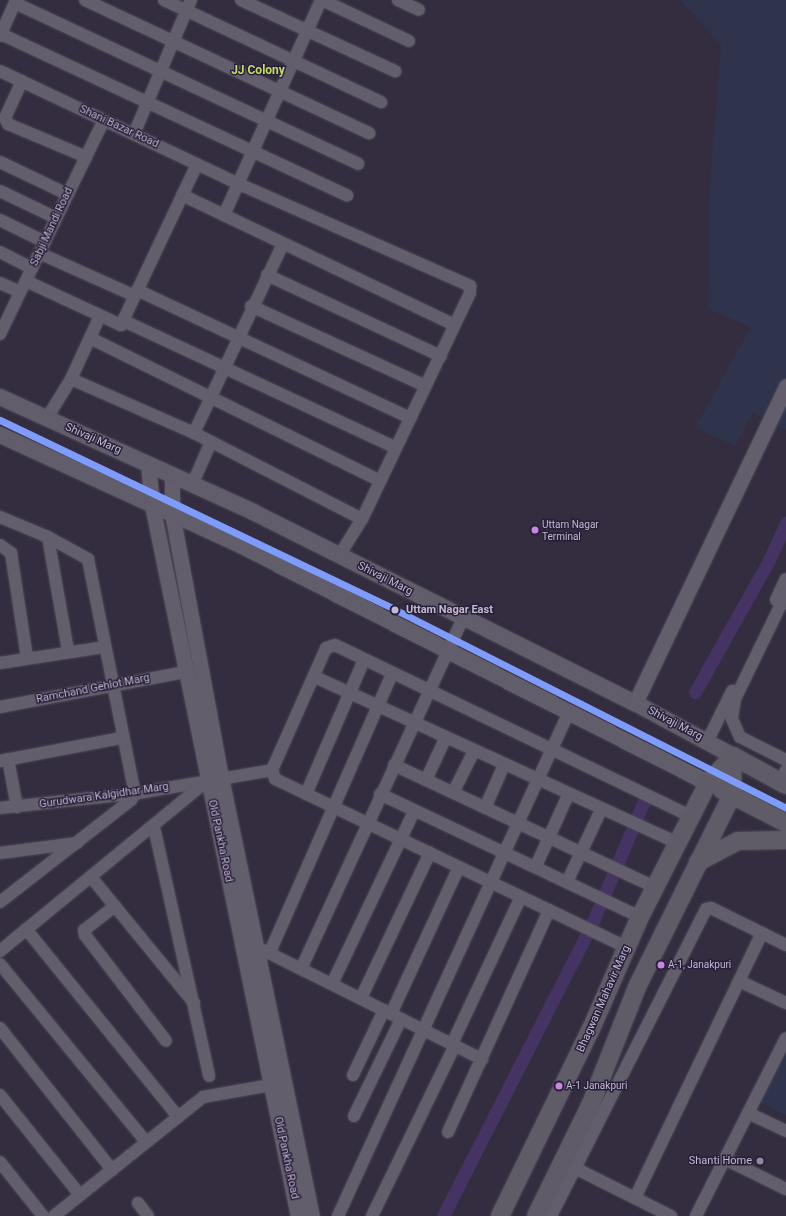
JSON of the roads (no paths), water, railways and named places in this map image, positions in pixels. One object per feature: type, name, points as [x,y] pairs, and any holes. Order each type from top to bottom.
[{"type":"main road","name":"Shivaji Marg","points":[[0,397],[172,475],[339,556],[635,703],[733,756],[784,779]]},
{"type":"main road","points":[[0,435],[172,513],[447,650],[786,824]]},
{"type":"main road","points":[[536,1216],[570,1165],[637,987],[732,795],[733,756]]},
{"type":"main road","name":"Bhagwan Mahavir Marg","points":[[500,1216],[628,948],[640,917],[657,888],[708,783],[733,756]]},
{"type":"main road","points":[[698,862],[738,841],[786,840]]},
{"type":"street","points":[[85,0],[172,42],[370,133]]},
{"type":"street","points":[[164,0],[189,5],[294,62],[381,102]]},
{"type":"street","points":[[241,0],[395,71]]},
{"type":"street","points":[[224,215],[321,0],[409,41]]},
{"type":"street","points":[[398,0],[419,10]]},
{"type":"street","points":[[347,195],[253,153],[0,35],[15,2],[160,72],[358,164]]},
{"type":"street","points":[[134,134],[146,102],[189,5]]},
{"type":"street","name":"Shani Bazar Road","points":[[1,75],[22,81],[239,184],[468,284],[470,293],[456,325]]},
{"type":"street","points":[[22,81],[6,118],[8,124],[86,157]]},
{"type":"street","name":"Sabji Mandi Road","points":[[0,334],[4,317],[23,287],[104,120]]},
{"type":"street","points":[[0,162],[67,194]]},
{"type":"street","points":[[0,283],[23,287],[100,316],[119,325],[124,320],[197,164]]},
{"type":"street","points":[[0,191],[56,218]]},
{"type":"street","points":[[182,195],[456,325],[362,519],[339,556]]},
{"type":"street","points":[[0,220],[45,242]]},
{"type":"street","points":[[194,434],[251,306],[283,244]]},
{"type":"street","points":[[0,252],[32,268]]},
{"type":"street","points":[[39,253],[237,337],[410,418]]},
{"type":"street","points":[[267,275],[440,356]]},
{"type":"street","points":[[251,306],[426,386]]},
{"type":"street","points":[[47,418],[71,380],[100,316]]},
{"type":"street","points":[[124,320],[396,448]]},
{"type":"street","points":[[90,338],[210,399],[380,481]]},
{"type":"street","points":[[71,380],[211,442],[362,519]]},
{"type":"street","points":[[635,703],[786,386]]},
{"type":"street","points":[[192,485],[211,442]]},
{"type":"street","name":"Old Pankha Road","points":[[148,464],[152,505],[186,672],[263,950],[307,1216]]},
{"type":"street","name":"Old Pankha Road","points":[[172,475],[172,513],[215,779],[271,1085],[307,1216]]},
{"type":"street","points":[[0,518],[48,536],[88,559],[111,686],[135,794],[79,842],[0,902]]},
{"type":"street","points":[[48,536],[68,650]]},
{"type":"street","points":[[0,545],[11,554],[27,658]]},
{"type":"street","points":[[707,742],[786,579]]},
{"type":"street","points":[[786,594],[735,699],[732,719],[740,737],[786,760]]},
{"type":"street","points":[[302,969],[367,822],[416,723],[447,650],[464,619]]},
{"type":"street","points":[[628,948],[275,779],[272,770],[329,645],[335,645],[392,674],[692,817]]},
{"type":"street","points":[[0,663],[68,650],[104,647]]},
{"type":"street","points":[[306,794],[364,660]]},
{"type":"street","name":"Ramchand Gehlot Marg","points":[[0,705],[186,672]]},
{"type":"street","points":[[392,674],[335,808],[263,950],[482,1059]]},
{"type":"street","points":[[315,677],[446,737],[538,782],[679,844]]},
{"type":"street","points":[[338,1216],[569,712]]},
{"type":"street","points":[[426,780],[446,737]]},
{"type":"street","points":[[17,807],[4,760],[122,738]]},
{"type":"street","points":[[453,793],[474,751]]},
{"type":"street","points":[[394,765],[657,888]]},
{"type":"street","points":[[485,808],[504,766]]},
{"type":"street","name":"Gurudwara Kalgidhar Marg","points":[[0,808],[135,794],[272,770]]},
{"type":"street","points":[[0,951],[215,779]]},
{"type":"street","points":[[380,794],[536,866],[640,917]]},
{"type":"street","points":[[536,866],[568,795]]},
{"type":"street","points":[[567,882],[601,810]]},
{"type":"street","points":[[332,984],[414,811]]},
{"type":"street","points":[[154,827],[196,1005],[209,1076]]},
{"type":"street","points":[[0,853],[79,842]]},
{"type":"street","points":[[360,998],[430,853]]},
{"type":"street","points":[[354,1116],[392,1014],[458,867]]},
{"type":"street","points":[[91,877],[196,1005]]},
{"type":"street","points":[[372,1216],[521,897]]},
{"type":"street","points":[[115,906],[86,928],[85,935],[166,1041]]},
{"type":"street","points":[[551,1216],[570,1165],[635,1046],[706,909],[786,946]]},
{"type":"street","points":[[448,1132],[549,910]]},
{"type":"street","points":[[26,929],[178,1117]]},
{"type":"street","points":[[635,1198],[762,934]]},
{"type":"street","points":[[0,964],[146,1142]]},
{"type":"street","points":[[739,981],[786,1003]]},
{"type":"street","points":[[353,1075],[392,1014]]},
{"type":"street","points":[[0,1028],[112,1170]]},
{"type":"street","points":[[696,1216],[786,1038]]},
{"type":"street","points":[[54,1216],[146,1142],[209,1094],[271,1085]]},
{"type":"street","points":[[0,1095],[80,1195]]},
{"type":"street","points":[[748,1113],[786,1131]]},
{"type":"street","points":[[725,1159],[786,1189]]},
{"type":"street","points":[[0,1162],[43,1216]]},
{"type":"street","points":[[570,1165],[672,1216]]},
{"type":"street","points":[[138,1203],[148,1216]]},
{"type":"waterway","points":[[695,692],[769,560],[786,523]]},
{"type":"waterway","points":[[443,1216],[592,924],[644,801]]},
{"type":"place","name":"Uttam Nagar Terminal","points":[[535,530]]},
{"type":"place","name":"Uttam Nagar East","points":[[395,610]]},
{"type":"place","name":"A-1, Janakpuri","points":[[661,965]]},
{"type":"place","name":"A-1 Janakpuri","points":[[559,1086]]},
{"type":"place","name":"Shanti Home","points":[[760,1161]]},
{"type":"district","name":"JJ Colony","points":[[258,71]]}]
